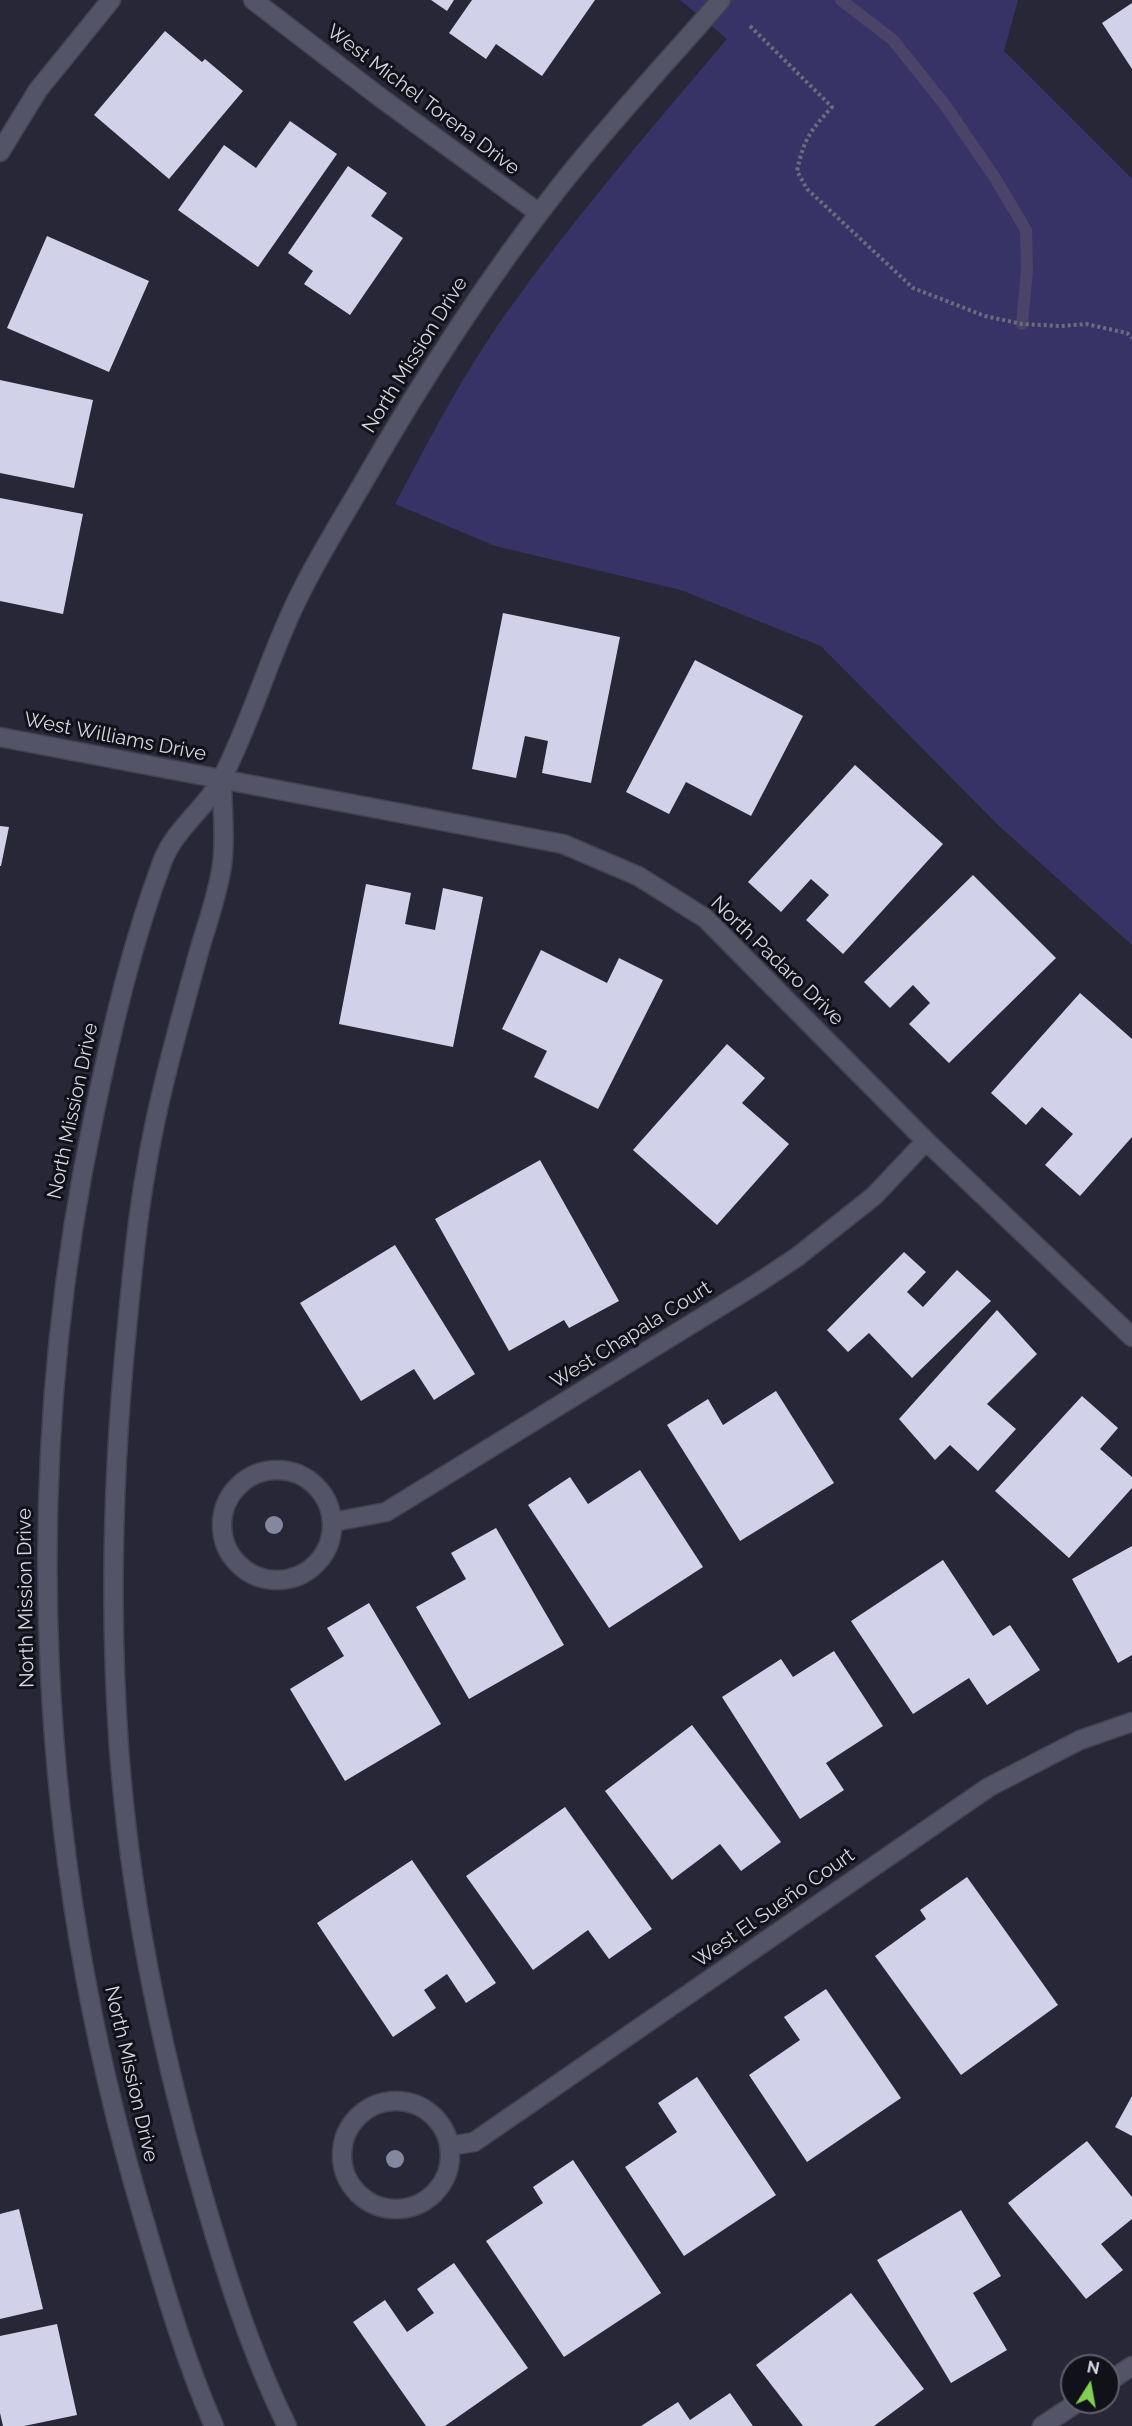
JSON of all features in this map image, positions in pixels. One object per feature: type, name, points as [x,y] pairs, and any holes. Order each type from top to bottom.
[{"type":"street","points":[[0,152],[38,90],[111,0]]},
{"type":"street","name":"West Michel Torena Drive","points":[[253,0],[381,98],[539,213]]},
{"type":"street","name":"North Mission Drive","points":[[214,2426],[182,2340],[124,2154],[93,2016],[72,1896],[58,1787],[49,1670],[46,1513],[52,1411],[63,1296],[80,1179],[120,998],[145,912],[167,849],[222,781],[300,594],[392,432],[481,291],[561,185],[721,0]]},
{"type":"street","name":"West Williams Drive","points":[[0,737],[222,781]]},
{"type":"street","name":"North Mission Drive","points":[[222,781],[223,864],[158,1110],[144,1178],[132,1273],[119,1411],[113,1542],[114,1642],[119,1750],[133,1869],[156,2009],[172,2085],[213,2230],[233,2290],[274,2401],[287,2426]]},
{"type":"street","name":"North Padaro Drive","points":[[222,781],[563,844],[638,876],[705,918],[926,1141],[1132,1337]]},
{"type":"street","name":"West Chapala Court","points":[[333,1522],[386,1512],[758,1283],[797,1257],[874,1196],[926,1141]]},
{"type":"street","points":[[272,1470],[290,1470],[306,1477],[320,1489],[329,1504],[333,1522],[331,1541],[323,1558],[309,1571],[292,1579],[273,1580],[255,1576],[239,1566],[227,1551],[222,1532],[222,1515],[229,1498],[240,1484],[254,1474],[272,1470]]},
{"type":"street","name":"West El Sueño Court","points":[[450,2146],[474,2142],[989,1786],[1080,1740],[1132,1722]]},
{"type":"street","points":[[401,2101],[418,2105],[433,2115],[444,2129],[450,2146],[451,2164],[445,2181],[434,2196],[418,2205],[400,2210],[382,2208],[366,2200],[352,2188],[344,2172],[341,2154],[345,2136],[354,2121],[367,2109],[383,2102],[401,2101]]},
{"type":"street","points":[[1042,2426],[1060,2414]]},
{"type":"path","points":[[750,26],[832,106],[810,130],[802,149],[797,171],[807,189],[913,288],[985,316],[1022,324],[1061,326],[1086,324],[1127,333],[1132,338]]},
{"type":"shaded area","points":[[680,0],[1018,0],[1004,51],[1132,179],[1132,945],[999,826],[821,646],[681,590],[495,546],[395,504],[461,384],[505,315],[585,209],[727,39]]},
{"type":"building","points":[[431,0],[454,0],[447,11]]},
{"type":"building","points":[[472,0],[595,0],[542,76],[496,44],[486,59],[449,33]]},
{"type":"building","points":[[1132,3],[1132,69],[1102,23]]},
{"type":"building","points":[[165,31],[202,62],[205,59],[243,91],[169,179],[94,115]]},
{"type":"building","points":[[290,121],[337,154],[258,267],[178,210],[224,145],[256,168]]},
{"type":"building","points":[[348,166],[387,193],[371,216],[403,238],[350,315],[304,284],[313,271],[288,253]]},
{"type":"building","points":[[47,236],[149,281],[109,372],[7,328]]},
{"type":"building","points":[[0,380],[93,400],[74,488],[0,473]]},
{"type":"building","points":[[0,498],[83,514],[63,614],[0,601]]},
{"type":"building","points":[[503,613],[620,637],[591,783],[542,773],[548,741],[525,736],[516,778],[472,769]]},
{"type":"building","points":[[695,660],[803,716],[751,816],[686,782],[669,814],[626,792]]},
{"type":"building","points":[[855,765],[943,844],[843,954],[806,920],[829,895],[811,879],[781,912],[748,882]]},
{"type":"building","points":[[0,826],[9,827],[1,866],[0,866]]},
{"type":"building","points":[[973,875],[1056,958],[949,1063],[909,1024],[930,1003],[913,985],[890,1008],[864,982]]},
{"type":"building","points":[[366,884],[411,893],[405,924],[435,930],[443,888],[483,897],[453,1047],[339,1024]]},
{"type":"building","points":[[541,950],[607,983],[619,958],[663,980],[598,1109],[534,1077],[547,1051],[502,1029]]},
{"type":"building","points":[[1080,993],[1132,1039],[1132,1137],[1080,1196],[1045,1165],[1073,1134],[1042,1107],[1026,1125],[991,1093]]},
{"type":"building","points":[[727,1044],[765,1078],[742,1103],[789,1144],[717,1225],[633,1150]]},
{"type":"building","points":[[540,1160],[619,1301],[569,1328],[564,1320],[509,1351],[435,1219]]},
{"type":"building","points":[[395,1245],[475,1374],[434,1400],[414,1369],[361,1401],[300,1303]]},
{"type":"building","points":[[904,1252],[926,1272],[907,1292],[923,1307],[957,1270],[991,1301],[912,1378],[869,1333],[848,1352],[827,1330]]},
{"type":"building","points":[[997,1310],[1037,1354],[987,1404],[1016,1429],[978,1471],[950,1445],[935,1460],[899,1419]]},
{"type":"building","points":[[776,1391],[834,1483],[740,1541],[667,1425],[708,1399],[723,1425]]},
{"type":"building","points":[[1082,1396],[1118,1428],[1100,1449],[1132,1477],[1132,1488],[1069,1558],[995,1491]]},
{"type":"building","points":[[640,1470],[703,1567],[609,1628],[528,1505],[570,1477],[588,1504]]},
{"type":"building","points":[[496,1528],[564,1645],[469,1699],[416,1607],[466,1579],[451,1553]]},
{"type":"building","points":[[1132,1546],[1132,1655],[1118,1663],[1072,1579]]},
{"type":"building","points":[[943,1560],[993,1636],[1010,1625],[1040,1670],[987,1705],[969,1678],[913,1714],[851,1621]]},
{"type":"building","points":[[369,1603],[441,1724],[345,1781],[290,1689],[344,1656],[327,1628]]},
{"type":"building","points":[[834,1651],[883,1726],[826,1763],[844,1790],[800,1819],[722,1697],[781,1659],[793,1677]]},
{"type":"building","points":[[692,1725],[781,1842],[741,1871],[720,1844],[672,1880],[605,1791]]},
{"type":"building","points":[[565,1807],[652,1929],[609,1959],[588,1930],[533,1970],[466,1876]]},
{"type":"building","points":[[412,1860],[496,1983],[466,2003],[447,1974],[424,1990],[436,2008],[393,2037],[317,1923]]},
{"type":"building","points":[[967,1877],[1058,2005],[961,2075],[875,1956],[926,1919],[920,1910]]},
{"type":"building","points":[[826,1989],[901,2098],[807,2162],[749,2075],[800,2040],[784,2017]]},
{"type":"building","points":[[697,2077],[776,2195],[684,2256],[625,2167],[677,2132],[658,2103]]},
{"type":"building","points":[[1132,2096],[1132,2136],[1115,2127]]},
{"type":"building","points":[[1087,2141],[1132,2197],[1132,2219],[1101,2244],[1123,2270],[1086,2299],[1008,2203]]},
{"type":"building","points":[[573,2160],[661,2293],[564,2357],[486,2241],[543,2203],[533,2187]]},
{"type":"building","points":[[19,2209],[43,2309],[0,2319],[0,2214]]},
{"type":"building","points":[[961,2210],[1001,2276],[973,2293],[1007,2350],[951,2383],[877,2260]]},
{"type":"building","points":[[454,2263],[528,2368],[445,2426],[426,2426],[353,2322],[385,2300],[407,2332],[434,2313],[417,2289]]},
{"type":"building","points":[[851,2293],[924,2389],[874,2426],[803,2426],[756,2365]]},
{"type":"building","points":[[57,2324],[77,2415],[24,2426],[3,2426],[0,2413],[0,2336]]},
{"type":"building","points":[[730,2393],[753,2426],[641,2426],[678,2402],[690,2420]]},
{"type":"waterway","points":[[841,0],[893,40],[945,105],[995,178],[1026,230],[1027,270],[1022,324]]}]
